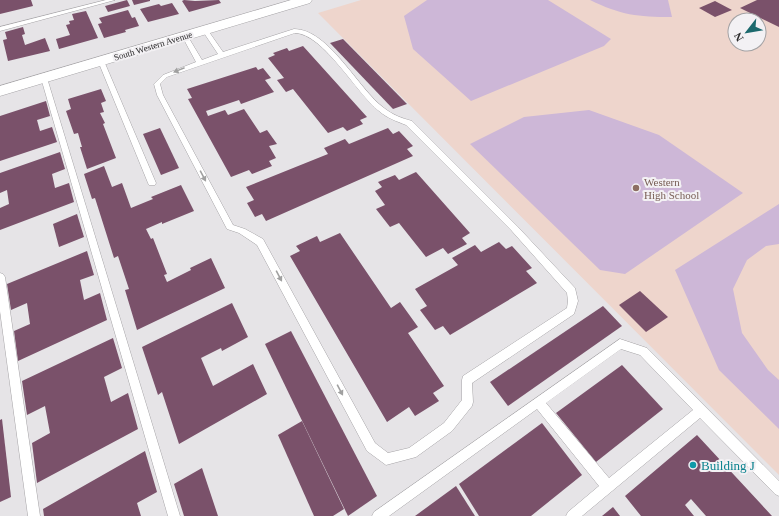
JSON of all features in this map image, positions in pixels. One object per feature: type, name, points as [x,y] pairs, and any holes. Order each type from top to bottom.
[{"type":"street","name":"South Western Avenue","points":[[0,91],[305,0]]},
{"type":"lane","points":[[0,29],[112,0]]},
{"type":"lane","points":[[205,30],[222,55]]},
{"type":"lane","points":[[294,31],[302,31],[314,37],[340,63],[380,109],[393,118],[409,123],[514,228],[572,291],[573,301],[570,311],[467,380],[468,402],[448,428],[412,454],[386,459],[371,447],[260,242],[242,230],[230,227],[160,95],[157,84],[165,76],[200,63],[294,31]]},
{"type":"lane","points":[[185,36],[200,63]]},
{"type":"lane","points":[[100,61],[152,183]]},
{"type":"lane","points":[[44,78],[174,516]]},
{"type":"lane","points":[[0,277],[34,516]]},
{"type":"lane","points":[[378,516],[620,344],[643,351],[779,490]]},
{"type":"lane","points":[[538,402],[608,487]]},
{"type":"lane","points":[[572,516],[701,410]]},
{"type":"shaded area","name":"Western High School","points":[[361,0],[779,0],[779,475],[318,13]]},
{"type":"shaded area","points":[[427,0],[548,0],[611,39],[604,46],[471,101],[413,49],[404,16]]},
{"type":"shaded area","points":[[590,0],[668,0],[672,17],[639,16],[620,12]]},
{"type":"shaded area","points":[[589,110],[659,135],[743,193],[625,274],[600,270],[470,144],[524,117]]},
{"type":"shaded area","points":[[779,204],[779,244],[766,246],[747,260],[733,289],[742,333],[768,370],[779,380],[779,429],[719,370],[675,270]]},
{"type":"building","points":[[0,0],[31,0],[33,6],[0,14]]},
{"type":"building","points":[[127,0],[130,6],[108,12],[105,6]]},
{"type":"building","points":[[132,0],[150,0],[150,1],[134,5]]},
{"type":"building","points":[[219,0],[221,3],[189,12],[182,1]]},
{"type":"building","points":[[757,0],[779,0],[779,27],[767,21],[767,12],[748,12],[740,8]]},
{"type":"building","points":[[715,1],[732,10],[715,17],[699,8]]},
{"type":"building","points":[[172,3],[179,14],[148,22],[140,9],[159,4],[161,6]]},
{"type":"building","points":[[128,10],[132,18],[135,17],[139,26],[125,30],[126,32],[104,38],[98,24],[102,23],[99,18]]},
{"type":"building","points":[[86,11],[98,38],[59,49],[56,39],[70,35],[66,25],[70,24],[69,21],[74,20],[72,14]]},
{"type":"building","points":[[23,27],[25,34],[22,35],[25,45],[45,38],[50,51],[8,61],[3,40],[7,39],[5,32]]},
{"type":"building","points":[[343,39],[407,104],[393,109],[330,43]]},
{"type":"building","points":[[303,46],[367,117],[360,120],[363,124],[347,131],[343,127],[328,133],[293,89],[286,92],[277,80],[284,78],[268,58],[275,55],[273,53],[287,48],[289,51]]},
{"type":"building","points":[[256,67],[258,70],[263,68],[271,78],[265,80],[274,92],[241,104],[239,100],[206,111],[208,116],[225,110],[228,115],[244,109],[260,133],[267,130],[277,144],[269,146],[276,158],[269,161],[272,166],[252,174],[249,170],[231,177],[188,99],[192,98],[187,89]]},
{"type":"building","points":[[101,89],[106,101],[101,103],[104,112],[100,113],[105,123],[103,124],[116,158],[87,169],[80,147],[82,147],[78,133],[74,134],[66,111],[71,109],[68,99]]},
{"type":"building","points":[[46,101],[50,116],[37,120],[40,131],[52,127],[57,142],[0,161],[0,116]]},
{"type":"building","points":[[160,128],[179,168],[161,175],[143,134]]},
{"type":"building","points":[[388,128],[393,134],[399,131],[413,146],[407,149],[413,156],[266,221],[262,214],[255,217],[247,203],[254,200],[246,187],[328,154],[324,148],[345,139],[349,144]]},
{"type":"building","points":[[60,152],[65,169],[52,174],[55,188],[69,183],[74,202],[0,230],[0,208],[9,204],[7,190],[0,193],[0,173]]},
{"type":"building","points":[[104,166],[112,187],[122,183],[131,208],[153,199],[151,197],[181,185],[194,211],[146,229],[151,239],[153,238],[167,274],[164,275],[167,282],[191,270],[190,268],[211,258],[225,288],[137,330],[125,290],[129,289],[118,256],[114,258],[95,198],[92,199],[84,174]]},
{"type":"building","points":[[416,172],[470,233],[462,238],[467,244],[448,254],[443,248],[426,257],[399,223],[390,227],[376,209],[385,205],[375,191],[382,187],[378,182],[395,175],[399,180]]},
{"type":"building","points":[[77,214],[84,237],[59,247],[53,224]]},
{"type":"building","points":[[340,233],[391,308],[400,302],[418,327],[408,333],[444,386],[433,393],[439,401],[415,416],[409,407],[387,422],[290,256],[300,251],[296,246],[317,236],[320,242]]},
{"type":"building","points":[[499,242],[506,249],[512,246],[532,268],[526,271],[537,283],[450,335],[443,326],[435,330],[420,310],[427,306],[415,289],[458,265],[452,258],[475,245],[481,252]]},
{"type":"building","points":[[87,251],[94,275],[80,280],[84,300],[100,293],[107,320],[18,361],[14,331],[30,324],[27,303],[11,310],[7,284]]},
{"type":"building","points":[[640,291],[668,317],[646,332],[619,305]]},
{"type":"building","points":[[232,303],[248,337],[222,351],[221,348],[201,358],[213,386],[253,364],[267,394],[179,444],[162,392],[158,395],[142,347]]},
{"type":"building","points":[[603,306],[622,326],[508,406],[490,382]]},
{"type":"building","points":[[291,331],[377,496],[348,516],[265,344]]},
{"type":"building","points":[[113,338],[122,368],[104,377],[111,402],[128,393],[138,429],[37,483],[32,443],[50,433],[45,406],[27,415],[22,381]]},
{"type":"building","points":[[622,365],[663,409],[596,462],[556,413]]},
{"type":"building","points":[[2,419],[11,497],[0,502],[0,420]]},
{"type":"building","points":[[302,421],[344,509],[333,516],[314,516],[278,435]]},
{"type":"building","points":[[542,423],[582,475],[531,516],[479,516],[459,484]]},
{"type":"building","name":"Building J","points":[[697,435],[772,516],[706,516],[691,499],[685,505],[694,516],[641,516],[625,496]]},
{"type":"building","points":[[145,451],[157,492],[137,503],[141,516],[44,516],[43,509]]},
{"type":"building","points":[[202,468],[218,516],[184,516],[174,484]]},
{"type":"building","points":[[456,486],[475,516],[415,516]]},
{"type":"building","points":[[613,507],[620,516],[602,516]]},
{"type":"place","name":"Western High School","points":[[636,188]]},
{"type":"place","name":"Building J","points":[[693,465]]}]
